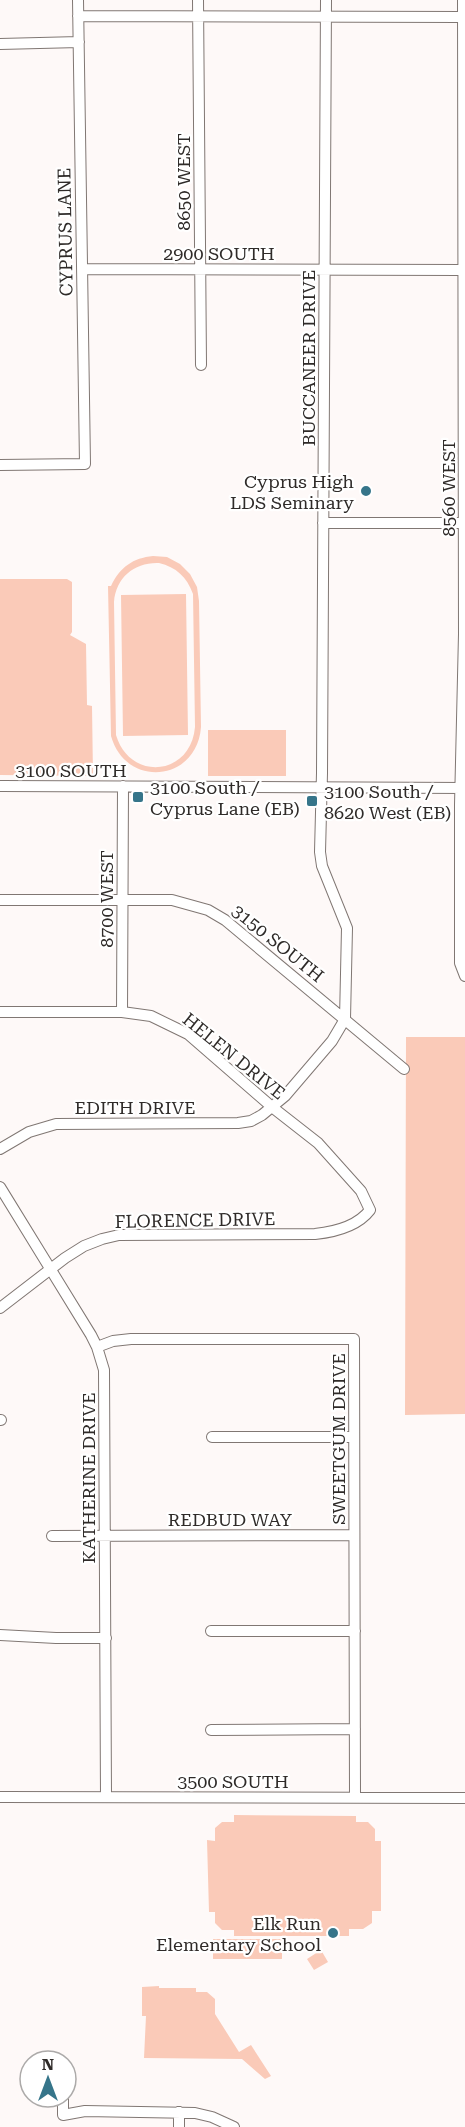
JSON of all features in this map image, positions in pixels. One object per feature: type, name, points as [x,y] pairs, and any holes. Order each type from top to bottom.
[{"type":"street","name":"CYPRUS LANE","points":[[0,465],[85,464],[78,0]]},
{"type":"street","name":"8650 WEST","points":[[198,0],[201,364]]},
{"type":"street","name":"BUCCANEER DRIVE","points":[[326,0],[320,852],[322,866],[347,928],[345,1019]]},
{"type":"street","name":"8560 WEST","points":[[463,0],[464,524],[460,963],[464,975]]},
{"type":"street","points":[[78,16],[463,17]]},
{"type":"street","points":[[0,44],[79,42]]},
{"type":"street","name":"2900 SOUTH","points":[[82,269],[464,270]]},
{"type":"street","points":[[323,523],[464,524]]},
{"type":"street","name":"3100 SOUTH","points":[[0,786],[463,788]]},
{"type":"street","name":"8700 WEST","points":[[122,1012],[123,786]]},
{"type":"street","name":"3150 SOUTH","points":[[0,900],[172,900],[208,910],[225,920],[404,1069]]},
{"type":"street","name":"HELEN DRIVE","points":[[0,1012],[122,1012],[151,1016],[188,1034],[272,1107],[318,1143],[360,1191],[370,1210]]},
{"type":"street","name":"EDITH DRIVE","points":[[0,1149],[29,1132],[56,1124],[238,1124],[251,1120],[285,1096],[332,1041],[345,1019]]},
{"type":"street","name":"KATHERINE DRIVE","points":[[0,1187],[97,1347],[105,1380],[106,1797]]},
{"type":"street","name":"FLORENCE DRIVE","points":[[0,1308],[84,1246],[102,1239],[119,1235],[315,1234],[342,1229],[363,1218],[370,1210]]},
{"type":"street","name":"SWEETGUM DRIVE","points":[[97,1347],[126,1339],[354,1339],[355,1797]]},
{"type":"street","points":[[212,1437],[354,1437]]},
{"type":"street","name":"REDBUD WAY","points":[[52,1536],[354,1535]]},
{"type":"street","points":[[211,1631],[355,1631]]},
{"type":"street","points":[[0,1635],[105,1638]]},
{"type":"street","points":[[212,1730],[355,1730]]},
{"type":"street","name":"3500 SOUTH","points":[[0,1797],[465,1798]]},
{"type":"street","points":[[63,2109],[63,2115],[85,2111],[179,2112],[212,2117],[234,2127]]},
{"type":"street","points":[[179,2112],[179,2127]]},
{"type":"shaded area","points":[[146,557],[167,557],[180,564],[190,574],[197,587],[199,601],[201,727],[197,745],[187,759],[175,768],[160,772],[145,771],[131,765],[119,753],[111,736],[108,586],[111,586],[123,569],[133,561]],"holes":[[[150,563],[165,565],[180,574],[188,583],[193,594],[195,727],[191,743],[183,756],[159,767],[146,766],[134,760],[123,750],[116,735],[114,602],[118,585],[128,573]]]},
{"type":"shaded area","points":[[0,579],[67,579],[72,582],[72,632],[70,635],[86,644],[87,705],[92,706],[93,776],[0,775]]},
{"type":"shaded area","points":[[186,594],[188,735],[123,736],[121,595]]},
{"type":"shaded area","points":[[208,730],[286,730],[286,776],[208,776]]},
{"type":"shaded area","points":[[406,1037],[465,1037],[465,1414],[405,1415]]},
{"type":"shaded area","points":[[234,1815],[356,1816],[356,1822],[368,1822],[375,1829],[375,1841],[381,1841],[381,1911],[372,1911],[372,1923],[363,1929],[349,1929],[349,1936],[234,1936],[234,1930],[222,1930],[215,1923],[215,1912],[209,1912],[207,1840],[215,1841],[215,1828],[222,1822],[234,1822]]},
{"type":"shaded area","points":[[213,1939],[282,1939],[282,1959],[213,1959]]},
{"type":"shaded area","points":[[321,1950],[328,1962],[314,1970],[307,1959]]},
{"type":"shaded area","points":[[159,1986],[159,1988],[196,1988],[196,1992],[207,1992],[215,1999],[215,2014],[239,2052],[251,2045],[271,2076],[265,2079],[242,2059],[144,2058],[146,2016],[142,2016],[142,1987]]},
{"type":"place","name":"Cyprus High LDS Seminary","points":[[366,491]]},
{"type":"place","name":"3100 South / Cyprus Lane (EB)","points":[[138,797]]},
{"type":"place","name":"3100 South / 8620 West (EB)","points":[[312,801]]},
{"type":"place","name":"Elk Run Elementary School","points":[[333,1933]]}]
